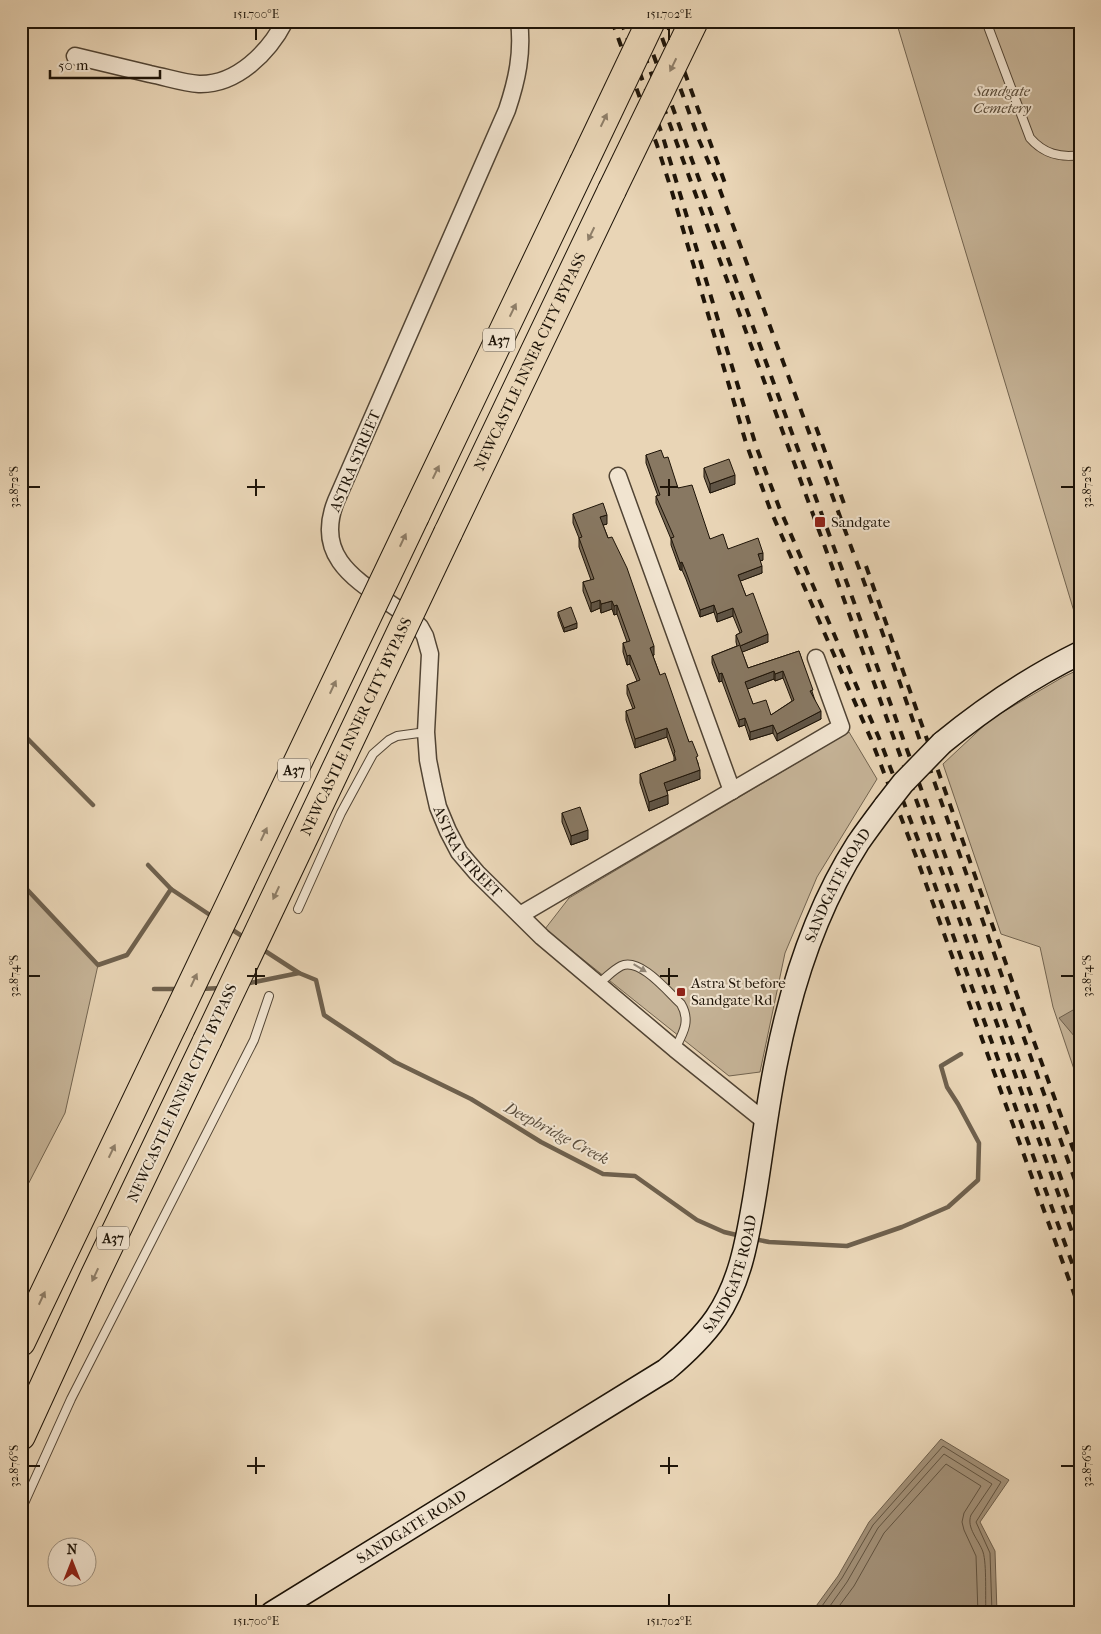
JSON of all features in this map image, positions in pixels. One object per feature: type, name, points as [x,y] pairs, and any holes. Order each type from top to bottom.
[{"type":"highway","name":"A37","points":[[21,1342],[652,21]]},
{"type":"highway","name":"NEWCASTLE INNER CITY BYPASS","points":[[21,1436],[94,1277],[694,21]]},
{"type":"main road","name":"SANDGATE ROAD","points":[[272,1613],[666,1370],[702,1336],[717,1317],[738,1273],[750,1221],[777,1057],[796,981],[820,916],[838,879],[858,843],[885,806],[903,783],[942,743],[997,700],[1025,682],[1080,653]]},
{"type":"street","points":[[75,56],[181,81],[199,84],[214,83],[243,71],[272,41],[285,21]]},
{"type":"street","name":"ASTRA STREET","points":[[519,21],[521,38],[520,64],[507,110],[336,501],[330,521],[331,543],[346,571],[413,620],[425,636],[430,654],[426,732],[428,760],[438,807],[459,852],[542,937],[599,983],[675,1049],[766,1122]]},
{"type":"street","points":[[618,476],[732,791]]},
{"type":"street","points":[[520,915],[841,727],[816,658]]},
{"type":"lane","points":[[986,21],[1030,138],[1046,152],[1068,157],[1080,155]]},
{"type":"lane","points":[[298,910],[341,813],[373,754],[385,743],[397,736],[426,732]]},
{"type":"lane","points":[[599,983],[625,964],[632,964],[643,969],[681,1004],[684,1010],[686,1017],[685,1030],[675,1049]]},
{"type":"lane","points":[[21,1510],[71,1399],[254,1040],[269,996]]},
{"type":"green space","name":"Sandgate Cemetery","points":[[896,21],[1080,21],[1079,628]]},
{"type":"green space","points":[[1080,669],[1080,1087],[1053,1007],[1040,947],[1001,934],[943,764],[991,719]]},
{"type":"green space","points":[[849,732],[877,779],[817,877],[785,953],[760,1072],[729,1076],[545,929],[569,898]]},
{"type":"green space","points":[[21,883],[98,965],[65,1113],[21,1198]]},
{"type":"water","points":[[1080,1006],[1080,1043],[1059,1018]]},
{"type":"water","points":[[941,1439],[1009,1480],[980,1522],[995,1551],[997,1613],[811,1613],[838,1576],[869,1522]]},
{"type":"water","points":[[500,1607],[545,1612],[545,1613],[494,1613]]},
{"type":"building","points":[[661,450],[664,458],[668,457],[678,488],[692,485],[710,539],[723,534],[728,549],[758,538],[763,553],[758,554],[762,566],[738,575],[746,596],[753,593],[768,634],[740,646],[748,668],[799,651],[813,690],[810,691],[821,711],[777,734],[773,725],[750,732],[745,718],[739,720],[722,673],[719,674],[712,656],[740,645],[736,635],[742,632],[733,608],[717,614],[714,605],[700,610],[671,538],[674,537],[656,496],[660,495],[646,455]],"holes":[[[774,671],[775,674],[783,671],[794,700],[771,715],[766,700],[753,704],[745,682]]]},
{"type":"building","points":[[729,459],[735,475],[710,484],[704,468]]},
{"type":"building","points":[[603,503],[607,515],[600,517],[608,538],[612,537],[627,568],[654,646],[650,648],[660,675],[665,673],[689,742],[692,741],[698,756],[696,757],[700,770],[664,783],[668,795],[649,802],[640,774],[676,760],[675,752],[667,728],[635,739],[626,711],[635,708],[627,685],[640,680],[630,655],[627,656],[623,643],[630,641],[617,605],[614,606],[612,601],[601,604],[600,600],[591,603],[583,582],[594,579],[579,538],[582,537],[573,514]]},
{"type":"building","points":[[571,607],[577,623],[564,628],[558,612]]},
{"type":"building","points":[[580,807],[588,830],[571,836],[562,813]]},
{"type":"waterway","points":[[21,732],[93,805]]},
{"type":"waterway","points":[[148,865],[171,889]]},
{"type":"waterway","points":[[21,883],[98,965],[127,955],[171,889],[213,917]]},
{"type":"waterway","points":[[228,927],[245,938]]},
{"type":"waterway","points":[[245,984],[299,973],[262,949]]},
{"type":"waterway","name":"Deepbridge Creek","points":[[299,973],[316,980],[324,1015],[395,1062],[471,1099],[541,1142],[603,1174],[635,1176],[697,1220],[724,1232],[741,1236]]},
{"type":"waterway","points":[[200,989],[222,988]]},
{"type":"waterway","points":[[154,989],[180,989]]},
{"type":"waterway","name":"Deepbridge Creek","points":[[754,1239],[769,1242],[847,1246],[902,1227],[948,1207],[978,1180],[979,1143],[947,1087],[941,1066],[961,1054]]},
{"type":"railway","points":[[612,21],[672,192],[746,443],[770,509],[871,739],[917,859],[1080,1310]]},
{"type":"railway","points":[[621,21],[662,134],[756,446],[779,507],[879,738],[925,858],[1080,1285]]},
{"type":"railway","points":[[632,21],[825,547],[1080,1254]]},
{"type":"railway","points":[[641,21],[855,605],[1080,1231]]},
{"type":"railway","points":[[656,21],[878,620],[1080,1194]]},
{"type":"railway","points":[[666,21],[726,186]]},
{"type":"railway","points":[[816,427],[846,509]]},
{"type":"railway","points":[[866,566],[1080,1168]]},
{"type":"place","name":"Sandgate","points":[[820,522]]},
{"type":"place","name":"Astra St before Sandgate Rd","points":[[681,992]]}]
